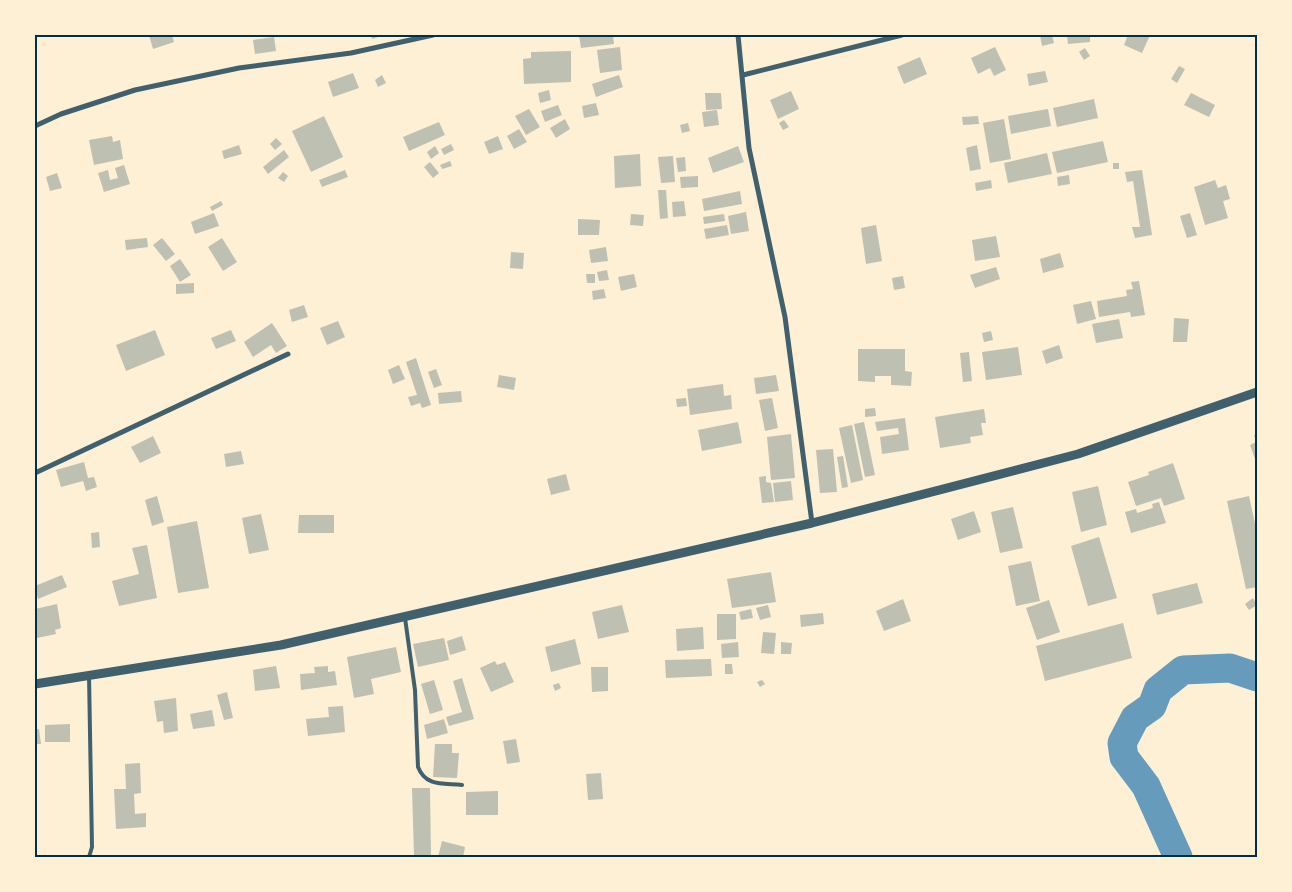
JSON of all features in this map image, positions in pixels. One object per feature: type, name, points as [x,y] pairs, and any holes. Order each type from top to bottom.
[{"type":"street","points":[[35,126],[61,114],[134,90],[239,68],[350,53],[433,35]]},
{"type":"street","points":[[738,35],[749,148],[785,318],[812,523]]},
{"type":"street","points":[[743,74],[902,35]]},
{"type":"street","points":[[35,473],[288,354]]},
{"type":"street","points":[[35,684],[281,645],[812,523],[1078,454],[1257,392]]},
{"type":"lane","points":[[405,618],[415,690],[418,768],[422,778],[429,782],[462,785]]},
{"type":"lane","points":[[89,675],[92,848],[90,857]]},
{"type":"building","points":[[149,35],[172,35],[174,42],[153,49]]},
{"type":"building","points":[[371,35],[384,35],[372,39]]},
{"type":"building","points":[[579,35],[613,35],[614,44],[581,48]]},
{"type":"building","points":[[1040,35],[1052,35],[1054,43],[1042,46]]},
{"type":"building","points":[[1067,35],[1090,35],[1090,42],[1068,44]]},
{"type":"building","points":[[1128,35],[1150,35],[1142,53],[1124,45]]},
{"type":"building","points":[[274,37],[276,51],[255,54],[253,40]]},
{"type":"building","points":[[620,47],[622,70],[600,73],[597,50]]},
{"type":"building","points":[[995,47],[1006,70],[994,76],[990,68],[978,74],[971,58]]},
{"type":"building","points":[[1085,48],[1090,56],[1084,60],[1079,52]]},
{"type":"building","points":[[571,51],[571,82],[524,84],[523,59],[531,58],[531,52]]},
{"type":"building","points":[[920,57],[927,74],[904,84],[897,67]]},
{"type":"building","points":[[1179,66],[1185,69],[1177,83],[1171,79]]},
{"type":"building","points":[[1045,71],[1048,82],[1029,86],[1027,74]]},
{"type":"building","points":[[353,73],[359,88],[333,97],[328,82]]},
{"type":"building","points":[[382,75],[386,83],[378,87],[375,80]]},
{"type":"building","points":[[619,75],[623,87],[596,97],[592,84]]},
{"type":"building","points":[[549,90],[551,100],[540,103],[538,93]]},
{"type":"building","points":[[791,91],[799,109],[778,119],[770,100]]},
{"type":"building","points":[[705,93],[721,93],[722,109],[706,110]]},
{"type":"building","points":[[1191,93],[1215,105],[1209,117],[1184,105]]},
{"type":"building","points":[[1094,99],[1098,118],[1057,127],[1053,108]]},
{"type":"building","points":[[596,103],[599,115],[584,118],[582,106]]},
{"type":"building","points":[[558,105],[562,115],[545,122],[541,111]]},
{"type":"building","points":[[529,109],[540,127],[526,135],[515,116]]},
{"type":"building","points":[[1048,109],[1051,126],[1011,134],[1008,116]]},
{"type":"building","points":[[717,110],[719,125],[704,127],[702,112]]},
{"type":"building","points":[[324,116],[343,157],[311,172],[292,131]]},
{"type":"building","points":[[978,116],[979,124],[963,125],[962,117]]},
{"type":"building","points":[[565,119],[570,129],[556,138],[550,128]]},
{"type":"building","points":[[1004,119],[1011,159],[990,163],[983,123]]},
{"type":"building","points":[[784,120],[789,127],[783,130],[779,123]]},
{"type":"building","points":[[439,122],[445,135],[409,151],[403,137]]},
{"type":"building","points":[[688,123],[690,131],[682,133],[680,125]]},
{"type":"building","points":[[519,129],[527,142],[514,149],[507,136]]},
{"type":"building","points":[[112,136],[113,142],[120,140],[123,159],[94,165],[89,140]]},
{"type":"building","points":[[498,136],[503,149],[489,154],[484,142]]},
{"type":"building","points":[[276,138],[282,144],[275,150],[270,144]]},
{"type":"building","points":[[1103,141],[1108,162],[1057,173],[1052,152]]},
{"type":"building","points":[[451,144],[454,150],[444,155],[441,149]]},
{"type":"building","points":[[239,145],[242,154],[224,159],[222,151]]},
{"type":"building","points":[[977,145],[981,169],[970,171],[966,148]]},
{"type":"building","points":[[435,146],[439,153],[431,159],[427,152]]},
{"type":"building","points":[[738,146],[744,162],[713,173],[708,158]]},
{"type":"building","points":[[284,150],[289,157],[268,174],[263,167]]},
{"type":"building","points":[[1047,153],[1052,174],[1008,183],[1004,163]]},
{"type":"building","points":[[640,154],[641,186],[615,188],[614,156]]},
{"type":"building","points":[[673,156],[675,182],[661,183],[658,157]]},
{"type":"building","points":[[685,157],[686,171],[678,172],[676,158]]},
{"type":"building","points":[[450,161],[452,166],[442,169],[440,165]]},
{"type":"building","points":[[430,162],[439,173],[433,178],[424,167]]},
{"type":"building","points":[[1113,163],[1119,163],[1119,169],[1113,169]]},
{"type":"building","points":[[124,165],[130,184],[104,192],[98,173],[108,170],[110,180],[118,178],[115,168]]},
{"type":"building","points":[[345,170],[348,177],[322,187],[319,180]]},
{"type":"building","points":[[1142,170],[1152,235],[1135,238],[1132,227],[1140,227],[1133,181],[1127,182],[1125,172]]},
{"type":"building","points":[[283,172],[288,176],[284,182],[278,178]]},
{"type":"building","points":[[57,173],[62,188],[50,191],[46,177]]},
{"type":"building","points":[[1069,175],[1070,184],[1058,186],[1057,177]]},
{"type":"building","points":[[698,176],[698,187],[681,188],[680,177]]},
{"type":"building","points":[[991,180],[992,188],[976,191],[975,183]]},
{"type":"building","points":[[1215,180],[1218,188],[1226,185],[1230,199],[1223,201],[1228,218],[1205,225],[1194,187]]},
{"type":"building","points":[[658,190],[666,190],[668,218],[660,219]]},
{"type":"building","points":[[740,191],[742,204],[704,211],[702,199]]},
{"type":"building","points":[[221,201],[223,205],[212,211],[210,207]]},
{"type":"building","points":[[684,201],[686,216],[673,217],[672,202]]},
{"type":"building","points":[[746,212],[749,231],[731,234],[728,216]]},
{"type":"building","points":[[214,213],[219,226],[195,234],[191,222]]},
{"type":"building","points":[[1190,213],[1197,235],[1187,238],[1180,216]]},
{"type":"building","points":[[631,214],[644,215],[643,226],[630,225]]},
{"type":"building","points":[[724,214],[725,221],[704,224],[703,217]]},
{"type":"building","points":[[578,219],[600,220],[599,235],[578,235]]},
{"type":"building","points":[[727,225],[729,235],[706,239],[704,229]]},
{"type":"building","points":[[876,225],[882,261],[866,264],[861,228]]},
{"type":"building","points":[[996,236],[1000,257],[975,261],[972,240]]},
{"type":"building","points":[[147,238],[148,247],[126,250],[125,240]]},
{"type":"building","points":[[162,238],[175,254],[166,261],[153,245]]},
{"type":"building","points":[[222,238],[237,262],[223,271],[208,247]]},
{"type":"building","points":[[606,247],[608,261],[591,263],[589,250]]},
{"type":"building","points":[[511,252],[524,253],[523,269],[510,268]]},
{"type":"building","points":[[1060,253],[1064,267],[1043,273],[1040,259]]},
{"type":"building","points":[[180,259],[191,275],[180,282],[170,266]]},
{"type":"building","points":[[996,267],[1000,279],[975,288],[970,275]]},
{"type":"building","points":[[607,270],[609,280],[599,281],[597,272]]},
{"type":"building","points":[[586,274],[595,274],[595,283],[587,283]]},
{"type":"building","points":[[634,274],[637,287],[621,291],[618,277]]},
{"type":"building","points":[[903,276],[905,288],[894,290],[892,278]]},
{"type":"building","points":[[1139,281],[1145,315],[1131,317],[1130,312],[1099,317],[1097,301],[1127,296],[1126,290],[1133,289],[1131,282]]},
{"type":"building","points":[[194,283],[194,293],[176,294],[176,284]]},
{"type":"building","points":[[604,289],[606,298],[593,300],[592,291]]},
{"type":"building","points":[[1091,301],[1096,319],[1077,324],[1073,305]]},
{"type":"building","points":[[304,305],[308,317],[292,322],[289,310]]},
{"type":"building","points":[[1174,318],[1189,319],[1187,342],[1173,342]]},
{"type":"building","points":[[1119,319],[1123,338],[1096,343],[1092,324]]},
{"type":"building","points":[[338,321],[345,337],[327,345],[320,328]]},
{"type":"building","points":[[272,323],[287,346],[276,353],[271,345],[253,357],[244,342]]},
{"type":"building","points":[[155,330],[165,355],[126,371],[116,345]]},
{"type":"building","points":[[231,330],[236,341],[216,349],[211,338]]},
{"type":"building","points":[[991,331],[993,340],[984,342],[982,333]]},
{"type":"building","points":[[1059,345],[1063,358],[1046,364],[1042,351]]},
{"type":"building","points":[[1018,347],[1022,375],[986,380],[982,352]]},
{"type":"building","points":[[858,349],[905,349],[905,371],[912,372],[911,386],[891,385],[891,376],[875,376],[875,382],[858,381]]},
{"type":"building","points":[[969,352],[972,381],[963,382],[960,353]]},
{"type":"building","points":[[416,358],[431,405],[422,408],[420,403],[411,406],[408,397],[417,395],[406,362]]},
{"type":"building","points":[[399,365],[405,379],[393,384],[388,370]]},
{"type":"building","points":[[436,369],[442,385],[434,388],[428,372]]},
{"type":"building","points":[[499,375],[516,378],[514,390],[497,387]]},
{"type":"building","points":[[776,375],[779,391],[756,394],[754,378]]},
{"type":"building","points":[[723,384],[724,396],[731,395],[732,409],[690,415],[687,389]]},
{"type":"building","points":[[461,391],[462,402],[439,404],[438,393]]},
{"type":"building","points":[[686,398],[687,406],[677,407],[676,399]]},
{"type":"building","points":[[772,398],[778,428],[765,431],[759,400]]},
{"type":"building","points":[[875,408],[876,416],[865,417],[865,409]]},
{"type":"building","points":[[984,409],[986,423],[981,423],[983,435],[970,437],[971,443],[940,448],[935,417]]},
{"type":"building","points":[[905,418],[909,450],[882,454],[880,437],[899,434],[898,428],[877,431],[875,422]]},
{"type":"building","points":[[738,422],[742,443],[702,451],[698,430]]},
{"type":"building","points":[[864,422],[875,475],[865,477],[854,424]]},
{"type":"building","points":[[852,425],[863,480],[851,483],[839,428]]},
{"type":"building","points":[[791,434],[795,478],[771,480],[767,437]]},
{"type":"building","points":[[1257,434],[1257,458],[1255,459],[1250,445],[1256,442],[1254,435]]},
{"type":"building","points":[[153,436],[161,453],[140,463],[131,447]]},
{"type":"building","points":[[833,449],[837,492],[820,493],[816,450]]},
{"type":"building","points":[[241,451],[244,464],[226,467],[224,454]]},
{"type":"building","points":[[843,456],[848,487],[842,488],[837,457]]},
{"type":"building","points":[[84,462],[88,478],[94,477],[97,487],[86,491],[83,481],[61,487],[56,470]]},
{"type":"building","points":[[1173,463],[1185,499],[1164,506],[1161,498],[1136,506],[1128,482],[1149,475],[1148,472]]},
{"type":"building","points":[[566,474],[570,490],[551,495],[547,479]]},
{"type":"building","points":[[766,476],[766,482],[771,483],[774,502],[762,503],[759,477]]},
{"type":"building","points":[[791,481],[793,500],[775,502],[773,483]]},
{"type":"building","points":[[1098,486],[1107,525],[1081,532],[1072,492]]},
{"type":"building","points":[[157,496],[164,522],[152,526],[145,500]]},
{"type":"building","points":[[1249,496],[1257,533],[1257,587],[1246,589],[1227,501]]},
{"type":"building","points":[[1159,502],[1166,523],[1131,533],[1125,512],[1136,509],[1137,513],[1153,508],[1152,504]]},
{"type":"building","points":[[1013,507],[1023,548],[1000,553],[991,512]]},
{"type":"building","points":[[974,511],[981,532],[958,540],[951,519]]},
{"type":"building","points":[[261,514],[269,550],[249,554],[242,518]]},
{"type":"building","points":[[299,515],[334,515],[334,533],[298,533]]},
{"type":"building","points":[[197,521],[209,588],[178,593],[167,527]]},
{"type":"building","points":[[99,532],[100,547],[92,548],[91,533]]},
{"type":"building","points":[[1099,537],[1117,598],[1088,606],[1071,546]]},
{"type":"building","points":[[147,545],[157,598],[119,606],[112,581],[139,574],[132,548]]},
{"type":"building","points":[[1031,561],[1040,601],[1016,606],[1008,566]]},
{"type":"building","points":[[771,572],[776,602],[732,608],[727,579]]},
{"type":"building","points":[[62,575],[67,587],[38,599],[35,586]]},
{"type":"building","points":[[1197,583],[1203,603],[1157,615],[1152,594]]},
{"type":"building","points":[[1253,598],[1257,605],[1249,610],[1245,604]]},
{"type":"building","points":[[903,599],[911,621],[884,631],[876,611]]},
{"type":"building","points":[[1049,600],[1060,632],[1037,640],[1026,608]]},
{"type":"building","points":[[57,604],[61,628],[55,630],[56,634],[37,638],[35,609]]},
{"type":"building","points":[[622,605],[629,632],[598,639],[592,612]]},
{"type":"building","points":[[768,605],[771,617],[760,620],[756,608]]},
{"type":"building","points":[[751,609],[753,618],[741,620],[739,612]]},
{"type":"building","points":[[823,613],[824,624],[801,627],[800,615]]},
{"type":"building","points":[[717,614],[736,614],[736,639],[717,640]]},
{"type":"building","points":[[1123,623],[1132,658],[1045,681],[1036,646]]},
{"type":"building","points":[[703,627],[704,649],[677,651],[676,629]]},
{"type":"building","points":[[763,632],[776,633],[774,654],[761,653]]},
{"type":"building","points":[[462,636],[466,650],[450,655],[447,641]]},
{"type":"building","points":[[444,638],[449,660],[418,667],[413,644]]},
{"type":"building","points":[[575,639],[581,664],[551,672],[545,647]]},
{"type":"building","points":[[738,642],[739,657],[722,658],[721,644]]},
{"type":"building","points":[[781,642],[792,643],[791,654],[781,654]]},
{"type":"building","points":[[396,647],[401,672],[371,679],[374,694],[354,698],[347,657]]},
{"type":"building","points":[[711,659],[712,676],[666,678],[665,660]]},
{"type":"building","points":[[495,661],[497,665],[505,662],[514,682],[491,692],[480,668]]},
{"type":"building","points":[[725,664],[732,664],[733,674],[725,674]]},
{"type":"building","points":[[276,666],[280,688],[255,691],[253,670]]},
{"type":"building","points":[[328,666],[328,672],[335,671],[337,685],[301,690],[300,674],[315,673],[314,667]]},
{"type":"building","points":[[591,667],[608,667],[608,691],[592,692]]},
{"type":"building","points":[[462,678],[474,719],[449,726],[446,717],[462,712],[453,681]]},
{"type":"building","points":[[434,680],[443,710],[430,714],[421,684]]},
{"type":"building","points":[[762,680],[765,684],[760,687],[757,682]]},
{"type":"building","points":[[559,683],[561,688],[555,691],[553,685]]},
{"type":"building","points":[[227,692],[233,718],[224,720],[217,695]]},
{"type":"building","points":[[176,698],[178,731],[164,733],[163,721],[157,722],[154,701]]},
{"type":"building","points":[[343,706],[345,732],[308,736],[306,719],[329,717],[328,707]]},
{"type":"building","points":[[212,710],[215,726],[193,729],[190,714]]},
{"type":"building","points":[[444,719],[448,733],[427,739],[424,725]]},
{"type":"building","points":[[70,724],[70,742],[45,742],[45,725]]},
{"type":"building","points":[[39,729],[41,744],[35,744],[35,730]]},
{"type":"building","points":[[516,739],[520,762],[507,764],[503,741]]},
{"type":"building","points":[[435,744],[452,744],[452,753],[459,753],[457,778],[433,777]]},
{"type":"building","points":[[140,763],[141,793],[134,794],[135,814],[146,813],[146,827],[116,829],[114,789],[126,789],[125,764]]},
{"type":"building","points":[[601,773],[603,799],[588,800],[586,774]]},
{"type":"building","points":[[412,788],[430,788],[431,855],[414,855]]},
{"type":"building","points":[[498,791],[498,815],[466,815],[466,792]]},
{"type":"building","points":[[442,841],[465,847],[463,857],[438,857]]},
{"type":"waterway","points":[[1178,857],[1146,786],[1124,757],[1122,743],[1135,718],[1152,706],[1158,690],[1183,670],[1230,668],[1257,677]]}]
